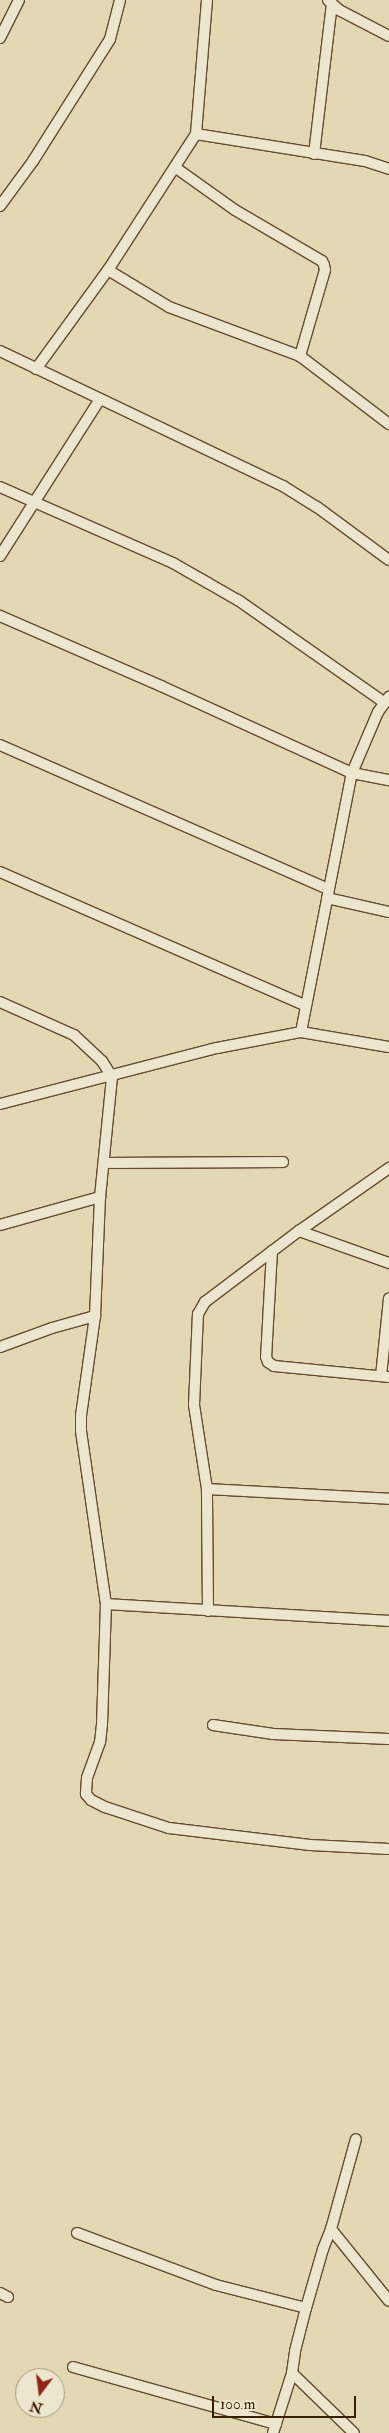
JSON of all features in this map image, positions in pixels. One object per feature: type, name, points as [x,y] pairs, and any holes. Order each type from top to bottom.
[{"type":"street","points":[[0,38],[19,0]]},
{"type":"street","points":[[0,206],[33,161],[110,39],[120,0]]},
{"type":"street","points":[[36,369],[108,270],[176,168],[196,134],[207,0]]},
{"type":"street","points":[[314,154],[330,2],[389,36]]},
{"type":"street","points":[[196,134],[365,161],[389,169]]},
{"type":"street","points":[[176,168],[235,210],[322,261],[325,270],[300,356]]},
{"type":"street","points":[[108,270],[169,307],[300,356],[389,424]]},
{"type":"street","points":[[0,351],[283,486],[317,507],[389,560]]},
{"type":"street","points":[[0,556],[100,399]]},
{"type":"street","points":[[0,487],[173,563],[208,582],[387,700],[362,746],[352,773],[301,1032]]},
{"type":"street","points":[[0,616],[161,686],[352,773],[389,780]]},
{"type":"street","points":[[0,745],[328,893],[389,912]]},
{"type":"street","points":[[0,872],[305,1005]]},
{"type":"street","points":[[0,1002],[74,1035],[102,1061],[112,1077],[100,1197],[95,1316],[81,1432],[106,1604],[102,1724],[100,1742],[85,1785],[86,1794],[91,1800],[143,1821],[169,1828],[310,1845],[389,1849]]},
{"type":"street","points":[[0,1104],[112,1077],[217,1048],[301,1032],[389,1047]]},
{"type":"street","points":[[104,1163],[283,1162]]},
{"type":"street","points":[[208,1612],[207,1488],[194,1405],[198,1314],[205,1302],[299,1231],[389,1168]]},
{"type":"street","points":[[0,1225],[100,1197]]},
{"type":"street","points":[[299,1231],[389,1263]]},
{"type":"street","points":[[272,1251],[266,1356],[268,1362],[274,1366],[385,1377],[389,1298]]},
{"type":"street","points":[[0,1347],[52,1328],[95,1316]]},
{"type":"street","points":[[207,1488],[389,1499]]},
{"type":"street","points":[[106,1604],[208,1612],[389,1621]]},
{"type":"street","points":[[213,1726],[261,1733],[389,1739]]},
{"type":"street","points":[[73,2367],[275,2429],[292,2373],[294,2351],[306,2308],[323,2248],[331,2229],[356,2139]]},
{"type":"street","points":[[331,2229],[389,2301]]},
{"type":"street","points":[[77,2233],[216,2285],[306,2308]]},
{"type":"street","points":[[292,2373],[354,2433]]}]
